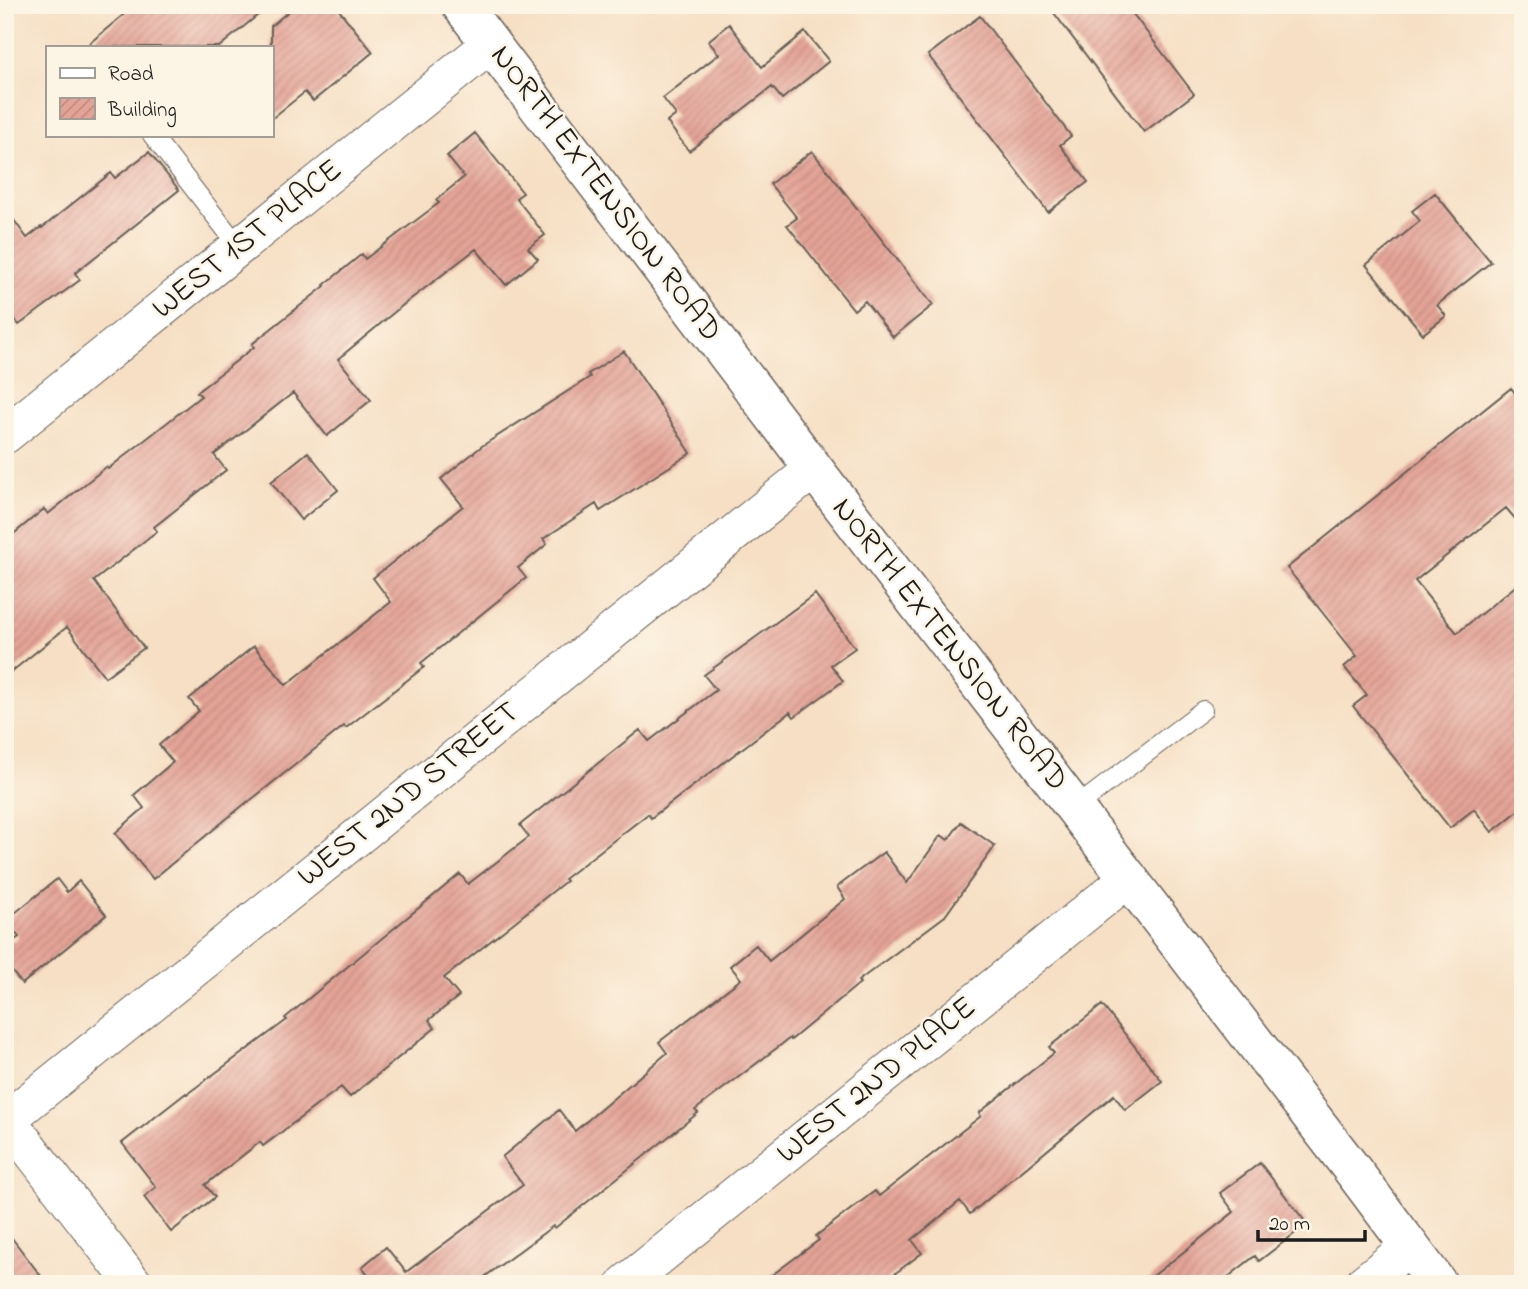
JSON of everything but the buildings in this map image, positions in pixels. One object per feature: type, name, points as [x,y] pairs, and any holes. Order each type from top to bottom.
[{"type":"street","name":"NORTH EXTENSION ROAD","points":[[461,5],[1438,1284]]},
{"type":"street","name":"WEST 1ST PLACE","points":[[5,435],[491,44]]},
{"type":"street","name":"WEST 2ND STREET","points":[[6,1119],[814,469]]},
{"type":"street","name":"WEST 2ND PLACE","points":[[625,1284],[1129,878]]},
{"type":"street","points":[[6,1119],[134,1284]]},
{"type":"street","points":[[1363,1284],[1410,1246]]},
{"type":"lane","points":[[153,136],[239,247]]},
{"type":"lane","points":[[1075,808],[1203,710]]}]
